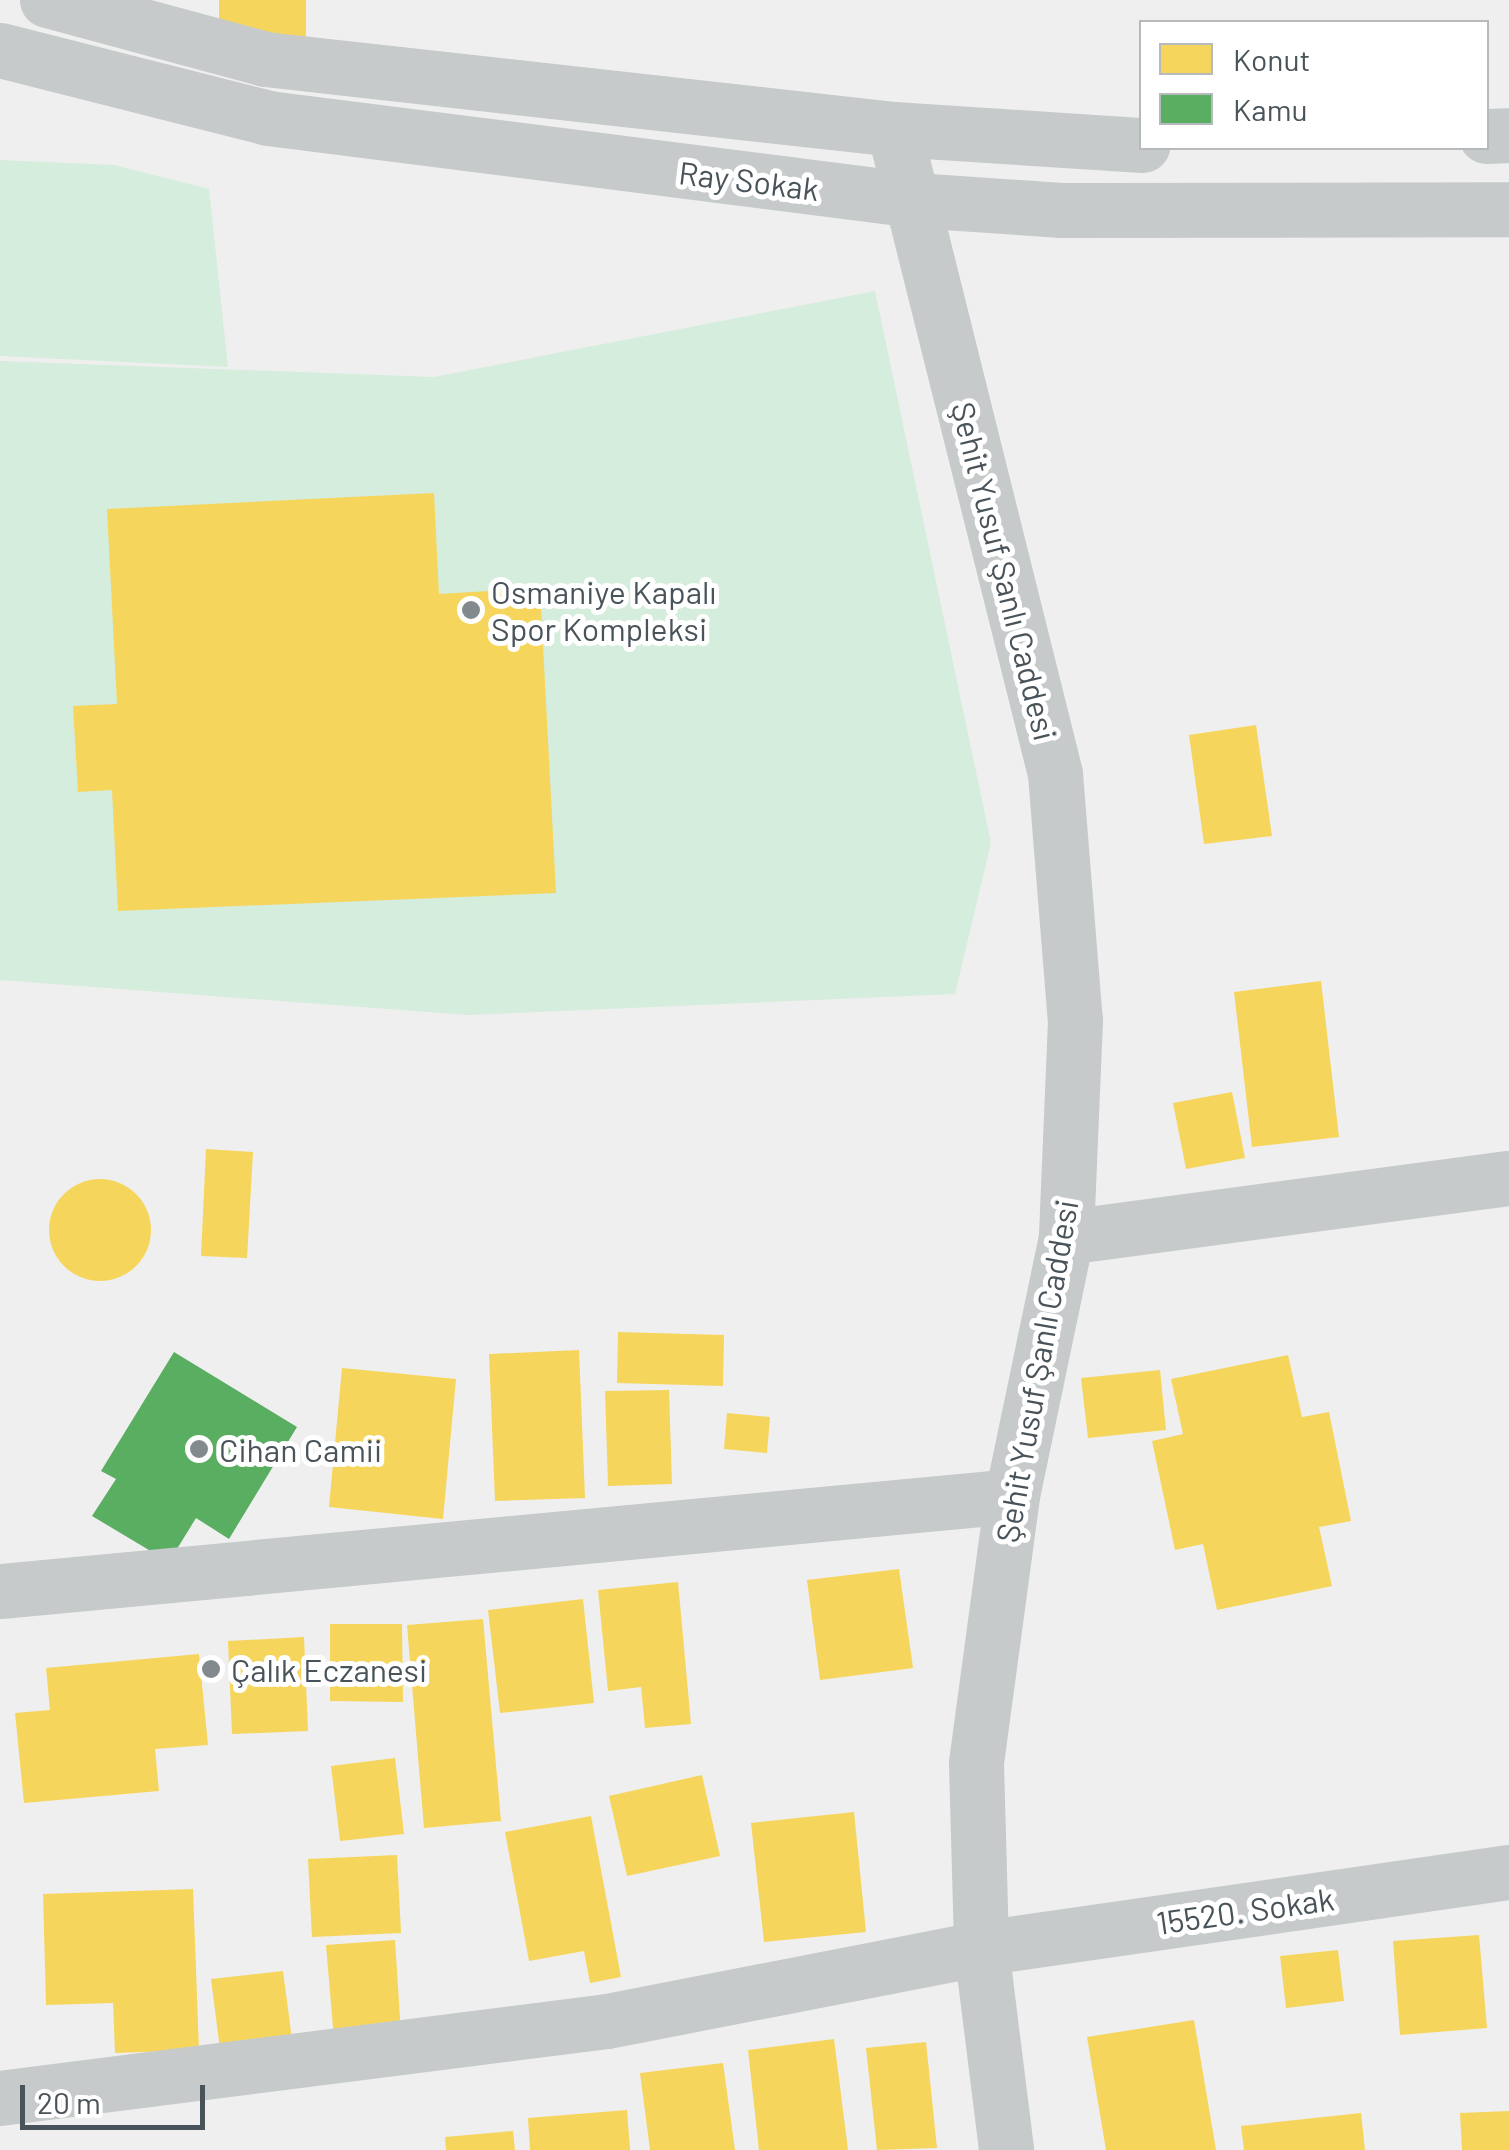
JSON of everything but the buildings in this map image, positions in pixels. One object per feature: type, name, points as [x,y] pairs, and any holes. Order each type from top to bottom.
[{"type":"street","points":[[47,0],[265,59],[894,128],[1139,145]]},
{"type":"street","name":"Ray Sokak","points":[[0,50],[268,118],[915,200],[1062,210],[1509,209]]},
{"type":"street","name":"Şehit Yusuf Şanlı Caddesi","points":[[894,128],[1055,774],[1075,1020],[1066,1237],[1012,1496],[976,1764],[981,1948],[1006,2150]]},
{"type":"street","points":[[1066,1237],[1509,1178]]},
{"type":"street","points":[[0,1592],[1012,1496]]},
{"type":"street","name":"15520. Sokak","points":[[0,2098],[607,2021],[981,1948],[1509,1872]]},
{"type":"green space","points":[[0,160],[114,165],[209,189],[228,367],[0,356]]},
{"type":"green space","name":"Osmaniye Kapalı Spor Kompleksi","points":[[875,291],[991,843],[955,994],[468,1015],[0,980],[0,361],[434,377]]},
{"type":"place","name":"Osmaniye Kapalı Spor Kompleksi","points":[[471,610]]},
{"type":"place","name":"Cihan Camii","points":[[199,1449]]},
{"type":"place","name":"Çalık Eczanesi","points":[[211,1669]]}]
